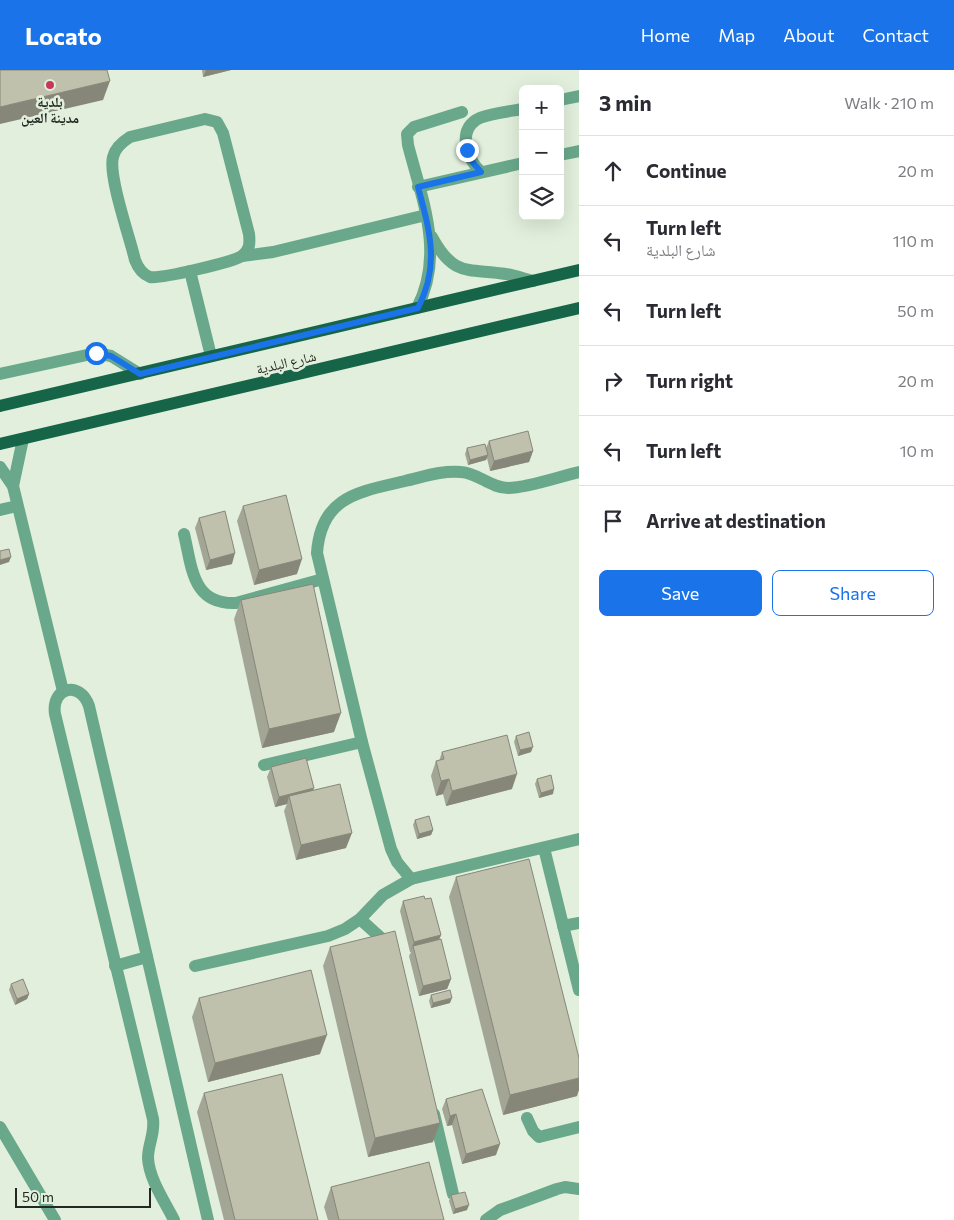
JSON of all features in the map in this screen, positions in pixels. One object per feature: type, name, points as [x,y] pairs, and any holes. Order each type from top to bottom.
[{"type":"main road","name":"شارع البلدية","points":[[0,406],[579,270]]},
{"type":"main road","name":"شارع البلدية","points":[[0,444],[579,308]]},
{"type":"lane","points":[[564,99],[579,96]]},
{"type":"lane","points":[[481,172],[469,158],[467,150],[468,133],[471,126],[476,119],[519,110]]},
{"type":"lane","points":[[418,308],[429,281],[431,235],[408,145],[407,134],[414,127],[462,112]]},
{"type":"lane","points":[[242,256],[250,242],[249,234],[223,133],[217,122],[206,119],[130,137],[117,148],[112,165],[138,267],[143,273],[157,278],[242,256],[273,252],[426,215]]},
{"type":"lane","points":[[564,154],[579,151]]},
{"type":"lane","points":[[418,187],[519,164]]},
{"type":"lane","points":[[431,235],[446,258],[466,270],[505,274],[532,281]]},
{"type":"lane","points":[[190,271],[211,356]]},
{"type":"lane","points":[[0,374],[96,353],[111,356],[140,374]]},
{"type":"lane","points":[[13,486],[23,439]]},
{"type":"lane","points":[[0,467],[13,486],[63,692]]},
{"type":"lane","points":[[411,879],[397,862],[391,850],[362,742],[317,553],[318,537],[324,522],[333,508],[345,498],[360,492],[451,471],[464,472],[506,488],[579,472]]},
{"type":"lane","points":[[0,510],[17,506]]},
{"type":"lane","points":[[184,534],[196,581],[202,592],[212,599],[223,603],[236,602],[323,579]]},
{"type":"lane","points":[[174,1220],[149,1162],[154,1127],[55,714],[54,705],[56,697],[71,689],[80,692],[86,697],[89,706],[208,1220]]},
{"type":"lane","points":[[264,765],[362,742]]},
{"type":"lane","points":[[195,966],[328,936],[360,919],[383,895],[411,879],[579,839]]},
{"type":"lane","points":[[544,848],[579,990]]},
{"type":"lane","points":[[360,919],[389,944],[396,958]]},
{"type":"lane","points":[[563,926],[579,922]]},
{"type":"lane","points":[[115,966],[147,957]]},
{"type":"lane","points":[[430,1098],[453,1194]]},
{"type":"lane","points":[[527,1118],[533,1131],[539,1137],[579,1127]]},
{"type":"lane","points":[[0,1127],[55,1220]]},
{"type":"lane","points":[[486,1220],[500,1210],[557,1189],[565,1187],[579,1189]]},
{"type":"building","points":[[0,70],[107,70],[110,81],[0,107]]},
{"type":"building","points":[[528,431],[533,451],[494,461],[489,441]]},
{"type":"building","points":[[485,444],[488,455],[470,460],[467,448]]},
{"type":"building","points":[[286,495],[302,559],[259,570],[243,506]]},
{"type":"building","points":[[225,511],[235,553],[210,560],[199,518]]},
{"type":"building","points":[[9,549],[11,557],[0,560],[0,551]]},
{"type":"building","points":[[313,584],[341,713],[269,729],[241,600]]},
{"type":"building","points":[[529,732],[533,747],[520,750],[516,736]]},
{"type":"building","points":[[507,735],[517,774],[452,791],[449,779],[441,781],[436,761],[444,759],[442,752]]},
{"type":"building","points":[[306,758],[314,788],[279,797],[271,767]]},
{"type":"building","points":[[551,775],[554,789],[541,793],[537,779]]},
{"type":"building","points":[[340,784],[352,833],[301,845],[289,796]]},
{"type":"building","points":[[429,816],[433,830],[419,834],[415,820]]},
{"type":"building","points":[[529,859],[579,1058],[579,1078],[510,1095],[456,877]]},
{"type":"building","points":[[424,896],[425,899],[431,898],[441,935],[414,942],[403,901]]},
{"type":"building","points":[[395,931],[440,1123],[375,1138],[330,947]]},
{"type":"building","points":[[441,939],[451,979],[423,986],[413,946]]},
{"type":"building","points":[[311,970],[327,1035],[215,1063],[199,998]]},
{"type":"building","points":[[23,979],[29,994],[17,999],[11,984]]},
{"type":"building","points":[[450,990],[452,998],[433,1003],[431,995]]},
{"type":"building","points":[[282,1074],[318,1220],[235,1220],[204,1093]]},
{"type":"building","points":[[482,1089],[500,1144],[466,1154],[456,1114],[450,1116],[446,1099]]},
{"type":"building","points":[[429,1162],[444,1220],[339,1220],[331,1187]]},
{"type":"building","points":[[465,1192],[469,1205],[455,1209],[451,1195]]},
{"type":"place","name":"بلدية مدينة العين","points":[[50,85]]},
{"type":"route","points":[[96,353],[104,353],[111,356],[140,374],[418,308],[429,281],[432,251],[431,235],[418,187],[481,172],[474,166],[467,150]]}]
